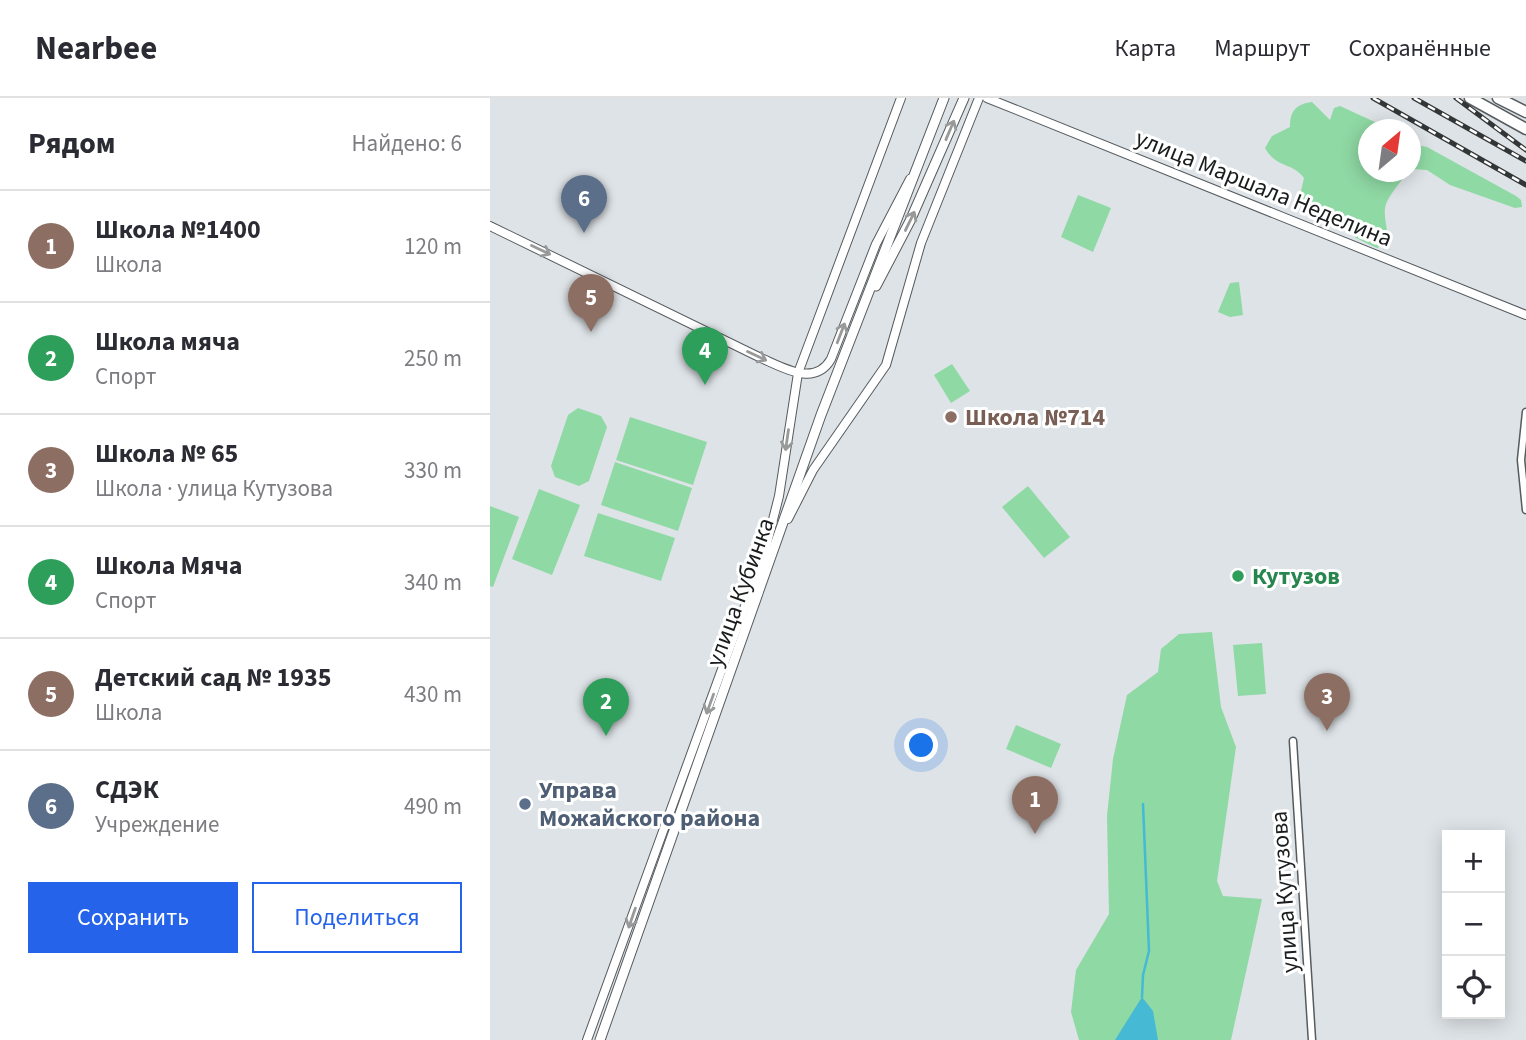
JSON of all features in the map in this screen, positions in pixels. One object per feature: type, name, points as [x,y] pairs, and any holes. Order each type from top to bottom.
[{"type":"main road","name":"улица Кубинка","points":[[600,1040],[856,325],[944,98]]},
{"type":"main road","points":[[856,325],[936,163],[964,98]]},
{"type":"main road","points":[[1461,98],[1526,129]]},
{"type":"main road","points":[[1470,98],[1513,123]]},
{"type":"main road","points":[[1498,98],[1526,112]]},
{"type":"street","points":[[587,1040],[765,551],[779,496],[798,373],[901,98]]},
{"type":"street","points":[[782,531],[813,470],[879,379],[921,243],[979,98]]},
{"type":"street","name":"улица Маршала Неделина","points":[[987,98],[1526,315]]},
{"type":"street","points":[[490,226],[761,358],[798,373],[818,373],[828,365],[881,233],[914,173]]},
{"type":"street","points":[[1526,412],[1521,460],[1526,510]]},
{"type":"street","name":"улица Кутузова","points":[[1293,741],[1312,1040]]},
{"type":"green space","points":[[1312,102],[1330,120],[1334,108],[1340,106],[1368,119],[1358,119],[1358,182],[1400,182],[1386,204],[1386,241],[1377,248],[1356,238],[1337,221],[1319,221],[1307,213],[1298,204],[1304,178],[1295,170],[1279,163],[1265,148],[1272,136],[1290,127],[1291,117],[1301,105]]},
{"type":"green space","points":[[1421,146],[1516,196],[1521,200],[1522,207],[1515,208],[1450,185],[1427,170],[1421,170]]},
{"type":"green space","points":[[1078,195],[1111,208],[1093,252],[1061,237]]},
{"type":"green space","points":[[1239,282],[1243,315],[1230,317],[1218,312],[1230,283]]},
{"type":"green space","points":[[952,364],[970,391],[951,403],[934,375]]},
{"type":"green space","points":[[578,408],[601,416],[607,427],[589,481],[579,486],[555,477],[551,466],[568,415]]},
{"type":"green space","points":[[630,417],[707,442],[693,485],[616,460]]},
{"type":"green space","points":[[615,462],[692,488],[678,531],[601,505]]},
{"type":"green space","points":[[1028,486],[1070,537],[1044,558],[1002,507]]},
{"type":"green space","points":[[539,489],[580,505],[552,575],[512,559]]},
{"type":"green space","points":[[490,506],[519,517],[493,587],[490,586]]},
{"type":"green space","points":[[598,513],[675,538],[661,581],[584,556]]},
{"type":"green space","points":[[1212,632],[1221,707],[1236,747],[1217,881],[1223,896],[1262,899],[1231,1040],[1079,1040],[1071,1012],[1076,970],[1109,914],[1107,816],[1113,759],[1127,695],[1158,672],[1161,649],[1179,634]]},
{"type":"green space","points":[[1262,643],[1266,694],[1238,696],[1233,645]]},
{"type":"green space","points":[[1016,725],[1061,744],[1051,768],[1006,749]]},
{"type":"water","points":[[1142,997],[1153,1011],[1158,1040],[1115,1040]]},
{"type":"waterway","points":[[1142,997],[1143,975],[1149,951],[1143,804]]},
{"type":"railway","points":[[1373,98],[1526,185]]},
{"type":"railway","points":[[1414,98],[1526,161]]},
{"type":"railway","points":[[1456,98],[1526,150]]},
{"type":"place","name":"СДЭК","points":[[584,233]]},
{"type":"place","name":"Детский сад № 1935","points":[[591,332]]},
{"type":"place","name":"Школа Мяча","points":[[705,385]]},
{"type":"place","name":"Школа №714","points":[[951,417]]},
{"type":"place","name":"Кутузов","points":[[1238,576]]},
{"type":"place","name":"Школа № 65","points":[[1327,731]]},
{"type":"place","name":"Школа мяча","points":[[606,736]]},
{"type":"place","name":"Управа Можайского района","points":[[525,804]]},
{"type":"place","name":"Школа №1400","points":[[1035,834]]}]
